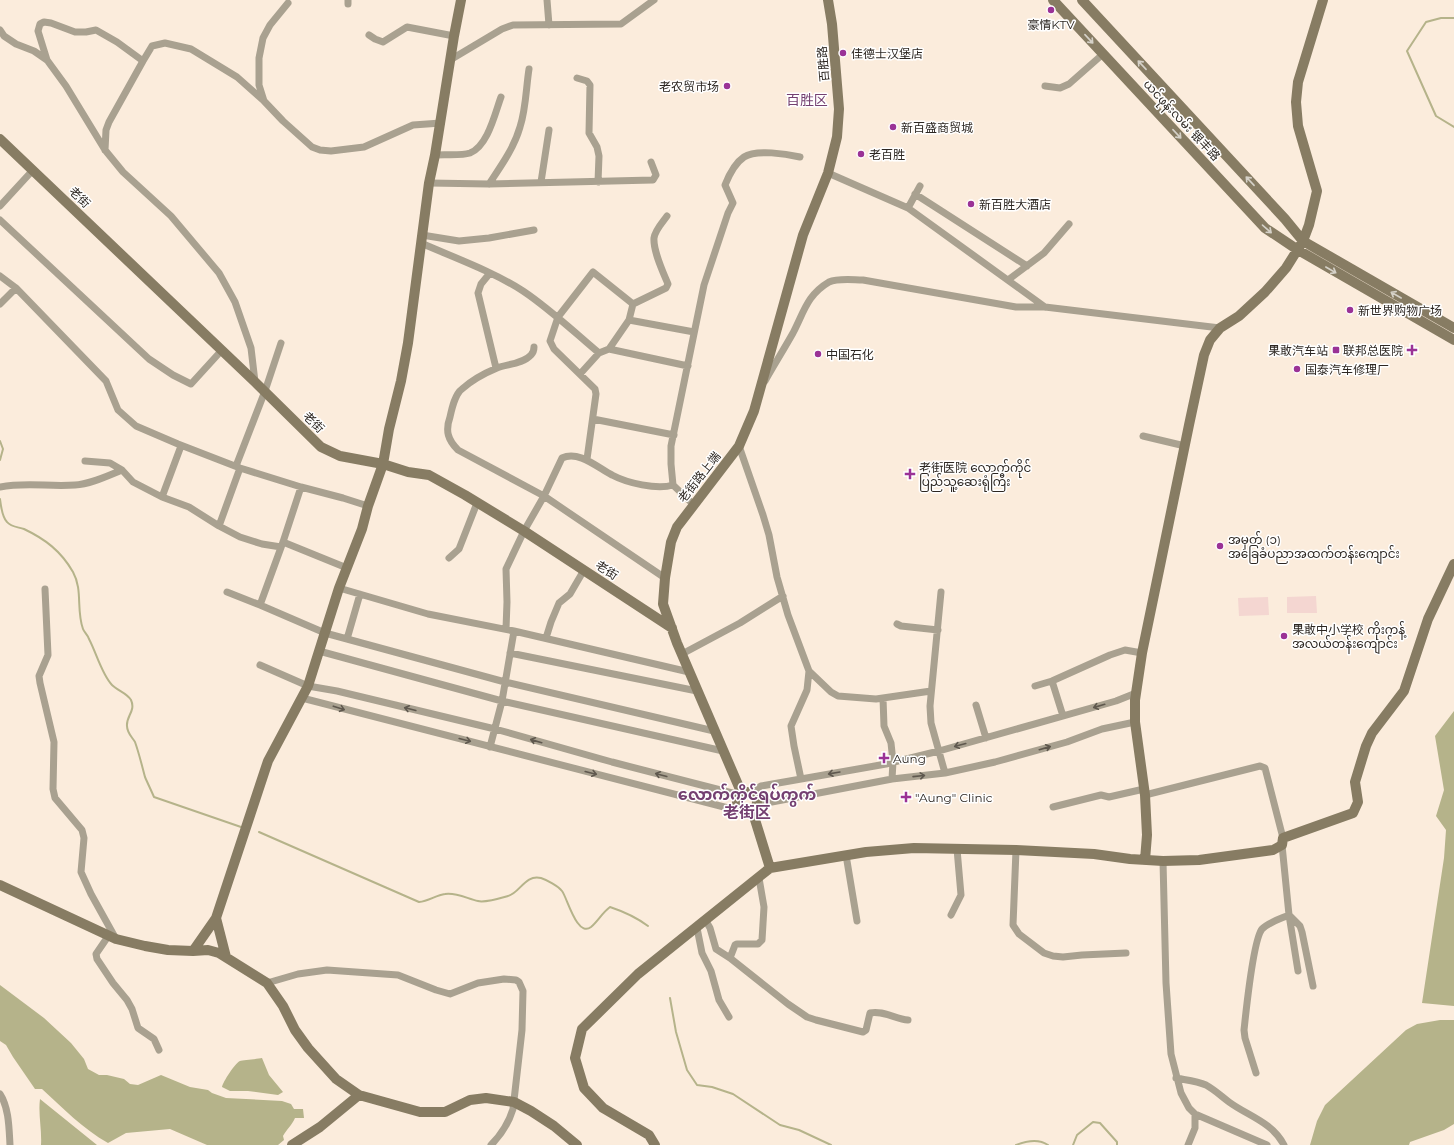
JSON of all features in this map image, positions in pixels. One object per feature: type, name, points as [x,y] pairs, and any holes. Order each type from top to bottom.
[{"type":"main road","points":[[193,951],[216,918],[268,761],[308,686],[339,588],[362,529],[368,506],[383,464],[408,342],[429,183],[461,0]]},
{"type":"main road","name":"百胜路","points":[[828,0],[832,24],[839,108],[837,137],[828,174]]},
{"type":"main road","name":"ယင်ဖုန်းလမ်း 银丰路","points":[[1053,0],[1265,228],[1300,246]]},
{"type":"main road","name":"ယင်ဖုန်းလမ်း 银丰路","points":[[1082,0],[1280,213],[1300,246]]},
{"type":"main road","points":[[1145,860],[1148,836],[1135,722],[1136,693],[1142,653],[1184,446],[1204,355],[1210,340],[1220,328],[1239,316],[1265,292],[1286,268],[1300,246],[1309,225],[1317,191],[1298,126],[1296,102],[1298,82],[1323,0]]},
{"type":"main road","name":"老街","points":[[0,139],[265,391],[321,447],[340,456],[383,464],[408,472],[429,475],[524,532],[672,628]]},
{"type":"main road","name":"老街路上端","points":[[744,794],[714,731],[672,628],[664,604],[665,578],[671,542],[677,527],[739,446],[754,411],[803,235],[828,174]]},
{"type":"main road","points":[[1300,246],[1454,328]]},
{"type":"main road","points":[[1300,246],[1454,340]]},
{"type":"main road","points":[[655,1145],[648,1135],[604,1108],[584,1088],[575,1058],[582,1029],[638,974],[706,921],[770,868],[846,855],[914,848],[1016,850],[1094,854],[1163,861],[1199,860],[1273,850],[1283,842],[1353,813],[1358,802],[1355,782],[1366,746],[1372,733],[1404,691],[1428,619],[1454,564]]},
{"type":"main road","points":[[754,808],[746,812],[739,809],[737,802],[744,794],[756,799],[754,808],[770,868]]},
{"type":"main road","points":[[0,885],[113,937],[145,946],[168,950],[208,950],[226,957],[267,983],[283,1006],[295,1030],[308,1048],[336,1079],[359,1095],[420,1112],[445,1112],[470,1100],[486,1098],[514,1102],[554,1126],[577,1145]]},
{"type":"main road","points":[[216,918],[226,957]]},
{"type":"main road","points":[[292,1145],[320,1127],[359,1095]]},
{"type":"street","points":[[547,0],[549,24]]},
{"type":"street","points":[[450,60],[502,29],[513,25],[621,24],[654,0]]},
{"type":"street","points":[[264,101],[259,85],[259,58],[263,38],[270,25],[288,4]]},
{"type":"street","points":[[143,61],[117,42],[96,30],[75,32],[50,23],[44,22],[40,24],[38,31],[47,60],[66,86],[105,150],[123,172],[171,216],[220,272],[235,302],[251,348],[255,382]]},
{"type":"street","points":[[369,35],[383,42],[407,27],[454,36]]},
{"type":"street","points":[[0,30],[4,36],[16,44],[34,51],[47,60]]},
{"type":"street","points":[[105,150],[106,130],[109,122],[143,61],[152,46],[165,43],[191,49],[237,77],[297,134],[312,147],[320,150],[330,151],[364,146],[413,125],[440,123]]},
{"type":"street","points":[[1045,86],[1060,88],[1069,84],[1103,54]]},
{"type":"street","points":[[489,184],[514,144],[521,126],[529,69]]},
{"type":"street","points":[[577,78],[587,81],[590,85],[589,133],[597,147],[599,156],[598,182]]},
{"type":"street","points":[[435,155],[469,153],[478,148],[488,134],[501,97]]},
{"type":"street","points":[[541,182],[549,130]]},
{"type":"street","points":[[694,504],[673,485],[671,446],[704,285],[733,202],[725,185],[735,167],[744,157],[752,153],[783,153],[800,157]]},
{"type":"street","points":[[429,183],[489,184],[653,180],[656,175],[651,162]]},
{"type":"street","points":[[0,206],[33,170]]},
{"type":"street","points":[[828,174],[908,208],[1046,307]]},
{"type":"street","points":[[908,208],[920,186]]},
{"type":"street","points":[[915,194],[1026,266]]},
{"type":"street","points":[[580,374],[599,353],[609,349],[629,320],[634,304],[666,288],[668,284],[656,252],[654,238],[657,230],[667,216]]},
{"type":"street","points":[[0,220],[149,359],[172,375],[191,384],[222,350]]},
{"type":"street","points":[[1008,280],[1044,253],[1069,224]]},
{"type":"street","points":[[421,239],[459,241],[489,238],[534,230]]},
{"type":"street","points":[[421,239],[523,291],[558,317],[599,353]]},
{"type":"street","points":[[587,459],[596,394],[595,389],[550,345],[550,341],[558,317],[593,272],[634,304]]},
{"type":"street","points":[[490,273],[481,284],[478,293],[496,368]]},
{"type":"street","points":[[0,276],[16,288],[106,381],[118,410],[136,426],[181,446],[238,467],[368,506]]},
{"type":"street","points":[[761,389],[794,332],[804,307],[813,294],[831,282],[846,280],[863,280],[1016,307],[1046,307],[1220,328]]},
{"type":"street","points":[[0,304],[16,288]]},
{"type":"street","points":[[629,320],[694,332]]},
{"type":"street","points":[[219,526],[281,343]]},
{"type":"street","points":[[534,347],[531,356],[496,368],[478,377],[460,390],[448,422],[448,434],[451,443],[458,450],[544,496],[665,578]]},
{"type":"street","points":[[609,349],[688,366]]},
{"type":"street","points":[[593,419],[674,435]]},
{"type":"street","points":[[1143,436],[1184,446]]},
{"type":"street","points":[[162,496],[181,446]]},
{"type":"street","points":[[739,446],[763,514],[788,615],[809,671],[807,690],[791,726],[801,779]]},
{"type":"street","points":[[490,747],[502,701],[510,654],[506,570],[562,458],[572,456],[587,459],[614,476],[630,482],[665,487],[673,485]]},
{"type":"street","points":[[85,461],[110,464],[122,470],[133,482],[188,507],[240,537],[262,544],[282,545],[347,568]]},
{"type":"street","points":[[0,487],[9,485],[75,485],[97,480],[122,470]]},
{"type":"street","points":[[260,604],[282,545],[301,487]]},
{"type":"street","points":[[449,558],[459,549],[477,503]]},
{"type":"street","points":[[546,638],[559,603],[570,594],[584,570]]},
{"type":"street","points":[[339,588],[428,614],[510,630],[689,672]]},
{"type":"street","points":[[45,589],[48,655],[40,676],[40,683],[54,742],[55,798],[82,830],[84,838],[81,872],[113,937],[96,954],[97,959],[113,983],[128,1000],[138,1028],[154,1039],[159,1050]]},
{"type":"street","points":[[227,592],[260,604],[325,633],[505,682],[714,731]]},
{"type":"street","points":[[941,592],[931,691],[931,723],[945,773]]},
{"type":"street","points":[[347,639],[360,594]]},
{"type":"street","points":[[682,654],[740,623],[783,596]]},
{"type":"street","points":[[898,624],[901,626],[938,630]]},
{"type":"street","points":[[1035,686],[1052,681],[1124,650],[1142,653]]},
{"type":"street","points":[[319,652],[502,701],[723,751]]},
{"type":"street","points":[[510,654],[697,691]]},
{"type":"street","points":[[260,665],[308,686],[337,691],[495,729],[612,762],[744,794],[761,786],[893,762],[939,751],[1116,701],[1136,693]]},
{"type":"street","points":[[809,671],[838,696],[863,699],[883,698],[931,691]]},
{"type":"street","points":[[1052,681],[1063,716]]},
{"type":"street","points":[[302,698],[720,806],[739,809]]},
{"type":"street","points":[[883,698],[884,726],[891,743],[893,762],[892,779]]},
{"type":"street","points":[[976,705],[986,738]]},
{"type":"street","points":[[754,808],[892,779],[945,773],[995,762],[1067,742],[1102,729],[1135,722]]},
{"type":"street","points":[[1053,807],[1101,795],[1109,797],[1144,792],[1260,766],[1265,768],[1283,842],[1289,915],[1298,971]]},
{"type":"street","points":[[951,915],[960,895],[957,849]]},
{"type":"street","points":[[1016,850],[1013,925],[1019,934],[1044,953],[1053,956],[1063,957],[1126,953]]},
{"type":"street","points":[[846,855],[858,921]]},
{"type":"street","points":[[1163,861],[1166,983],[1171,1054],[1181,1093],[1189,1108],[1195,1114],[1267,1145]]},
{"type":"street","points":[[730,958],[737,944],[758,944],[762,940],[764,907],[759,878]]},
{"type":"street","points":[[1289,915],[1300,926],[1313,986]]},
{"type":"street","points":[[1256,1073],[1244,1030],[1256,948],[1261,930],[1268,924],[1289,915]]},
{"type":"street","points":[[706,921],[710,928],[716,949],[807,1017],[863,1032],[866,1030],[870,1013],[875,1011],[908,1020]]},
{"type":"street","points":[[697,928],[702,953],[710,971],[719,1000],[729,1017]]},
{"type":"street","points":[[267,983],[298,974],[327,970],[398,976],[450,994],[478,983],[504,979],[516,980],[519,982],[523,991],[521,1037],[514,1102],[510,1119],[491,1145]]},
{"type":"street","points":[[1176,1078],[1196,1081],[1218,1092],[1228,1101],[1274,1130],[1284,1145]]},
{"type":"street","points":[[0,1094],[3,1099],[8,1120],[10,1145]]},
{"type":"street","points":[[1188,1145],[1195,1128],[1195,1114]]},
{"type":"shaded area","points":[[1316,596],[1317,613],[1287,613],[1287,597]]},
{"type":"shaded area","points":[[1268,597],[1269,615],[1239,616],[1238,598]]},
{"type":"shaded area","points":[[1454,711],[1454,1006],[1422,1003],[1444,858],[1446,830],[1436,816],[1444,790],[1435,736]]},
{"type":"shaded area","points":[[0,985],[44,1018],[71,1043],[84,1059],[88,1069],[99,1075],[107,1075],[124,1079],[130,1084],[138,1085],[161,1075],[190,1087],[208,1090],[226,1098],[282,1101],[291,1104],[294,1109],[303,1109],[304,1118],[295,1118],[283,1136],[284,1140],[278,1145],[207,1145],[170,1129],[126,1133],[108,1143],[82,1125],[42,1089],[35,1089],[6,1045],[0,1041]]},
{"type":"shaded area","points":[[1440,1020],[1454,1020],[1454,1124],[1444,1130],[1410,1142],[1409,1145],[1310,1145],[1317,1121],[1325,1105],[1406,1030],[1417,1024]]},
{"type":"shaded area","points":[[262,1058],[269,1075],[283,1092],[278,1095],[248,1091],[230,1091],[222,1087],[238,1062]]},
{"type":"shaded area","points":[[40,1099],[97,1145],[41,1145],[39,1110]]},
{"type":"waterway","points":[[1454,18],[1441,18],[1426,22],[1407,51],[1436,116],[1454,127]]},
{"type":"waterway","points":[[0,441],[3,449],[0,460]]},
{"type":"waterway","points":[[0,499],[5,520],[9,524],[24,529],[46,541],[58,552],[73,572],[78,586],[80,615],[84,630],[108,681],[131,700],[132,710],[127,722],[127,728],[135,742],[145,777],[154,797],[241,827]]},
{"type":"waterway","points":[[259,832],[419,902],[449,894],[481,901],[493,900],[512,894],[531,879],[541,878],[552,883],[562,891],[573,915],[581,927],[586,929],[591,927],[610,907],[630,915],[648,926]]},
{"type":"waterway","points":[[670,998],[676,1032],[687,1070],[697,1085],[712,1087],[733,1094],[780,1125],[799,1130],[831,1145]]},
{"type":"waterway","points":[[1073,1145],[1077,1135],[1093,1122],[1100,1123],[1117,1142],[1117,1145]]},
{"type":"waterway","points":[[1016,1145],[1028,1141],[1040,1141],[1048,1145]]},
{"type":"place","name":"豪情KTV","points":[[1051,10]]},
{"type":"place","name":"佳德士汉堡店","points":[[843,53]]},
{"type":"place","name":"老农贸市场","points":[[727,86]]},
{"type":"place","name":"新百盛商贸城","points":[[893,127]]},
{"type":"place","name":"老百胜","points":[[861,154]]},
{"type":"place","name":"新百胜大酒店","points":[[971,204]]},
{"type":"place","name":"新世界购物广场","points":[[1350,310]]},
{"type":"place","name":"果敢汽车站","points":[[1336,350]]},
{"type":"place","name":"联邦总医院","points":[[1412,350]]},
{"type":"place","name":"中国石化","points":[[818,354]]},
{"type":"place","name":"国泰汽车修理厂","points":[[1297,369]]},
{"type":"place","name":"老街医院 လောက်ကိုင် ပြည်သူ့ဆေးရုံကြီး","points":[[910,474]]},
{"type":"place","name":"အမှတ် (၁) အခြေခံပညာအထက်တန်းကျောင်း","points":[[1220,546]]},
{"type":"place","name":"果敢中小学校 ကိုးကန့် အလယ်တန်းကျောင်း","points":[[1284,636]]},
{"type":"place","name":"Aung","points":[[884,758]]},
{"type":"place","name":"\"Aung\" Clinic","points":[[906,797]]},
{"type":"district","name":"百胜区","points":[[807,100]]},
{"type":"district","name":"လောက်ကိုင်ရပ်ကွက် 老街区","points":[[747,803]]}]
